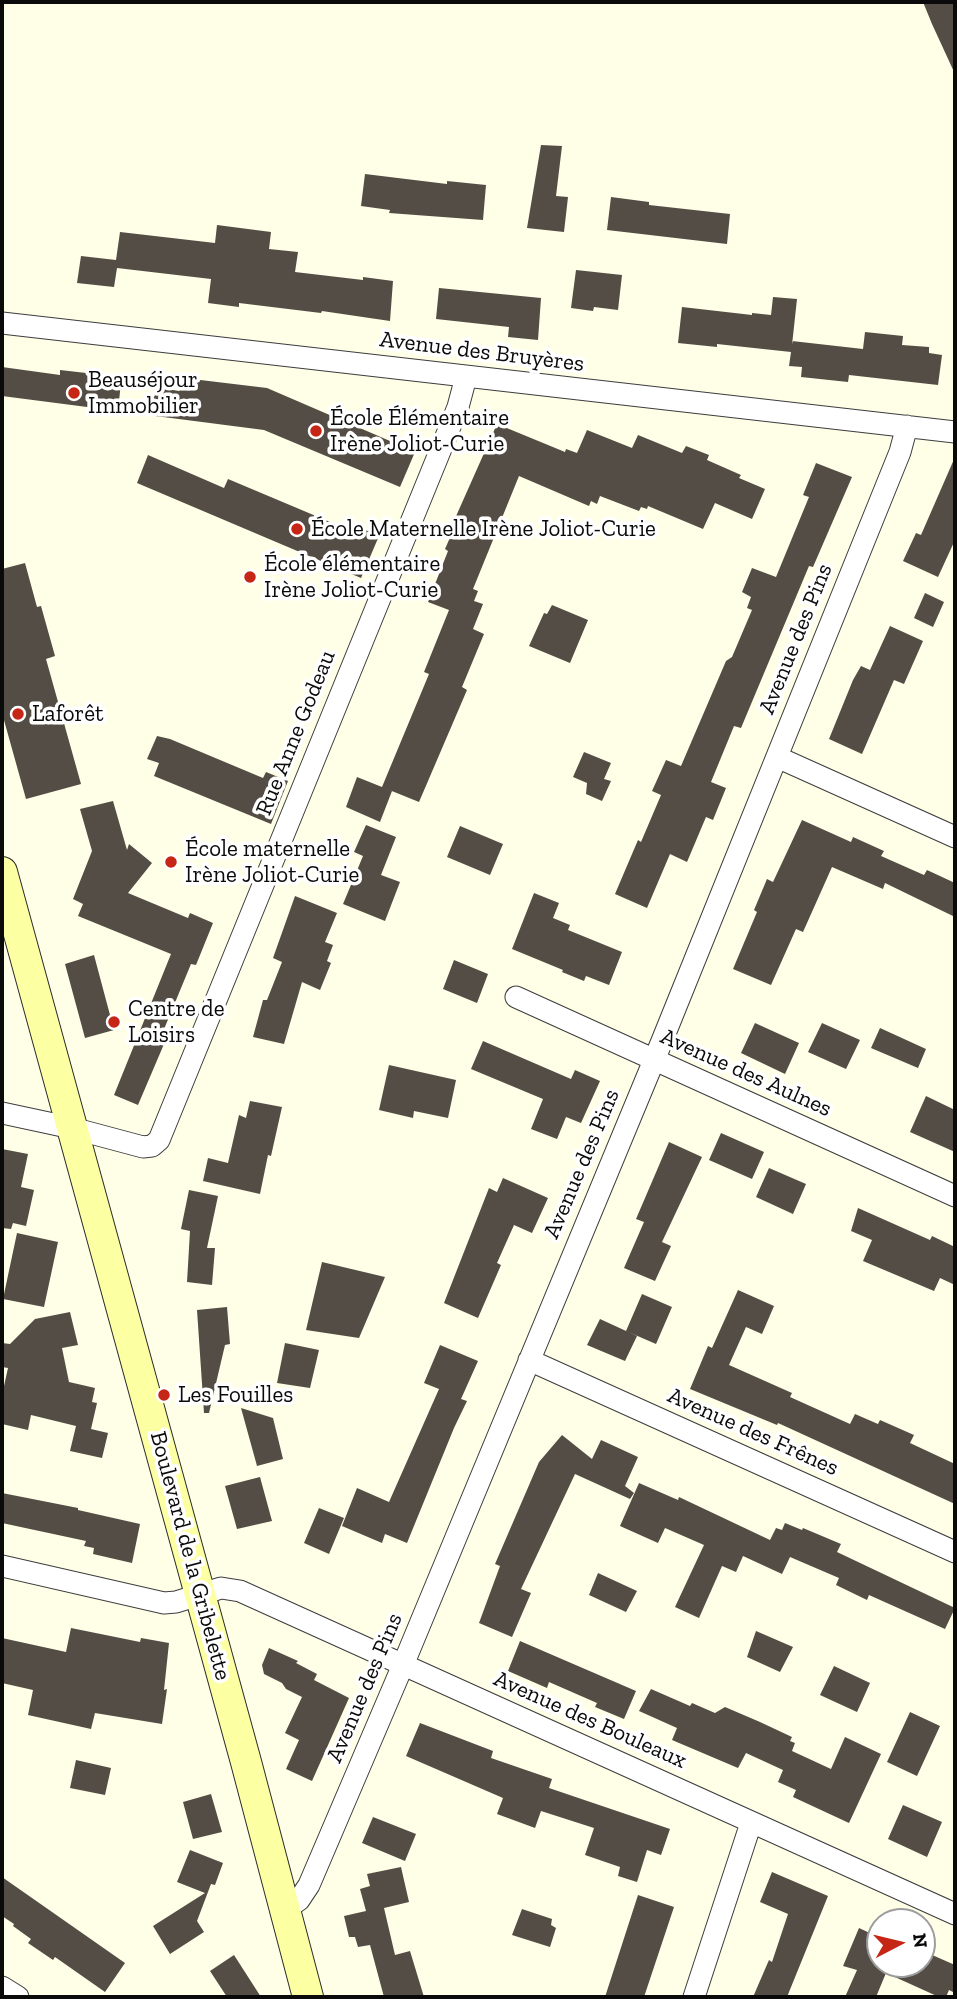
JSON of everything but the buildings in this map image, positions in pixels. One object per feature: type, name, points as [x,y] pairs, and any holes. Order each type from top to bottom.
[{"type":"main road","name":"Boulevard de la Gribelette","points":[[2,872],[308,1997]]},
{"type":"street","name":"Avenue des Bruyères","points":[[2,323],[955,432]]},
{"type":"street","name":"Rue Anne Godeau","points":[[2,1113],[143,1147],[152,1146],[159,1140],[457,407],[466,377]]},
{"type":"street","name":"Avenue des Pins","points":[[285,1910],[299,1900],[309,1885],[403,1665],[777,757],[900,452],[907,426]]},
{"type":"street","points":[[777,757],[955,837]]},
{"type":"street","name":"Avenue des Aulnes","points":[[516,997],[955,1196]]},
{"type":"street","name":"Avenue des Frênes","points":[[529,1360],[955,1552]]},
{"type":"street","name":"Avenue des Bouleaux","points":[[2,1566],[164,1603],[221,1588],[240,1591],[955,1914]]},
{"type":"street","points":[[694,1997],[751,1823]]},
{"type":"street","points":[[2,1987],[18,1997]]},
{"type":"place","name":"Beauséjour Immobilier","points":[[74,393]]},
{"type":"place","name":"École Élémentaire Irène Joliot-Curie","points":[[316,431]]},
{"type":"place","name":"École Maternelle Irène Joliot-Curie","points":[[297,529]]},
{"type":"place","name":"École élémentaire Irène Joliot-Curie","points":[[250,577]]},
{"type":"place","name":"Laforêt","points":[[18,714]]},
{"type":"place","name":"École maternelle Irène Joliot-Curie","points":[[171,862]]},
{"type":"place","name":"Centre de Loisirs","points":[[114,1022]]},
{"type":"place","name":"Les Fouilles","points":[[164,1395]]}]
